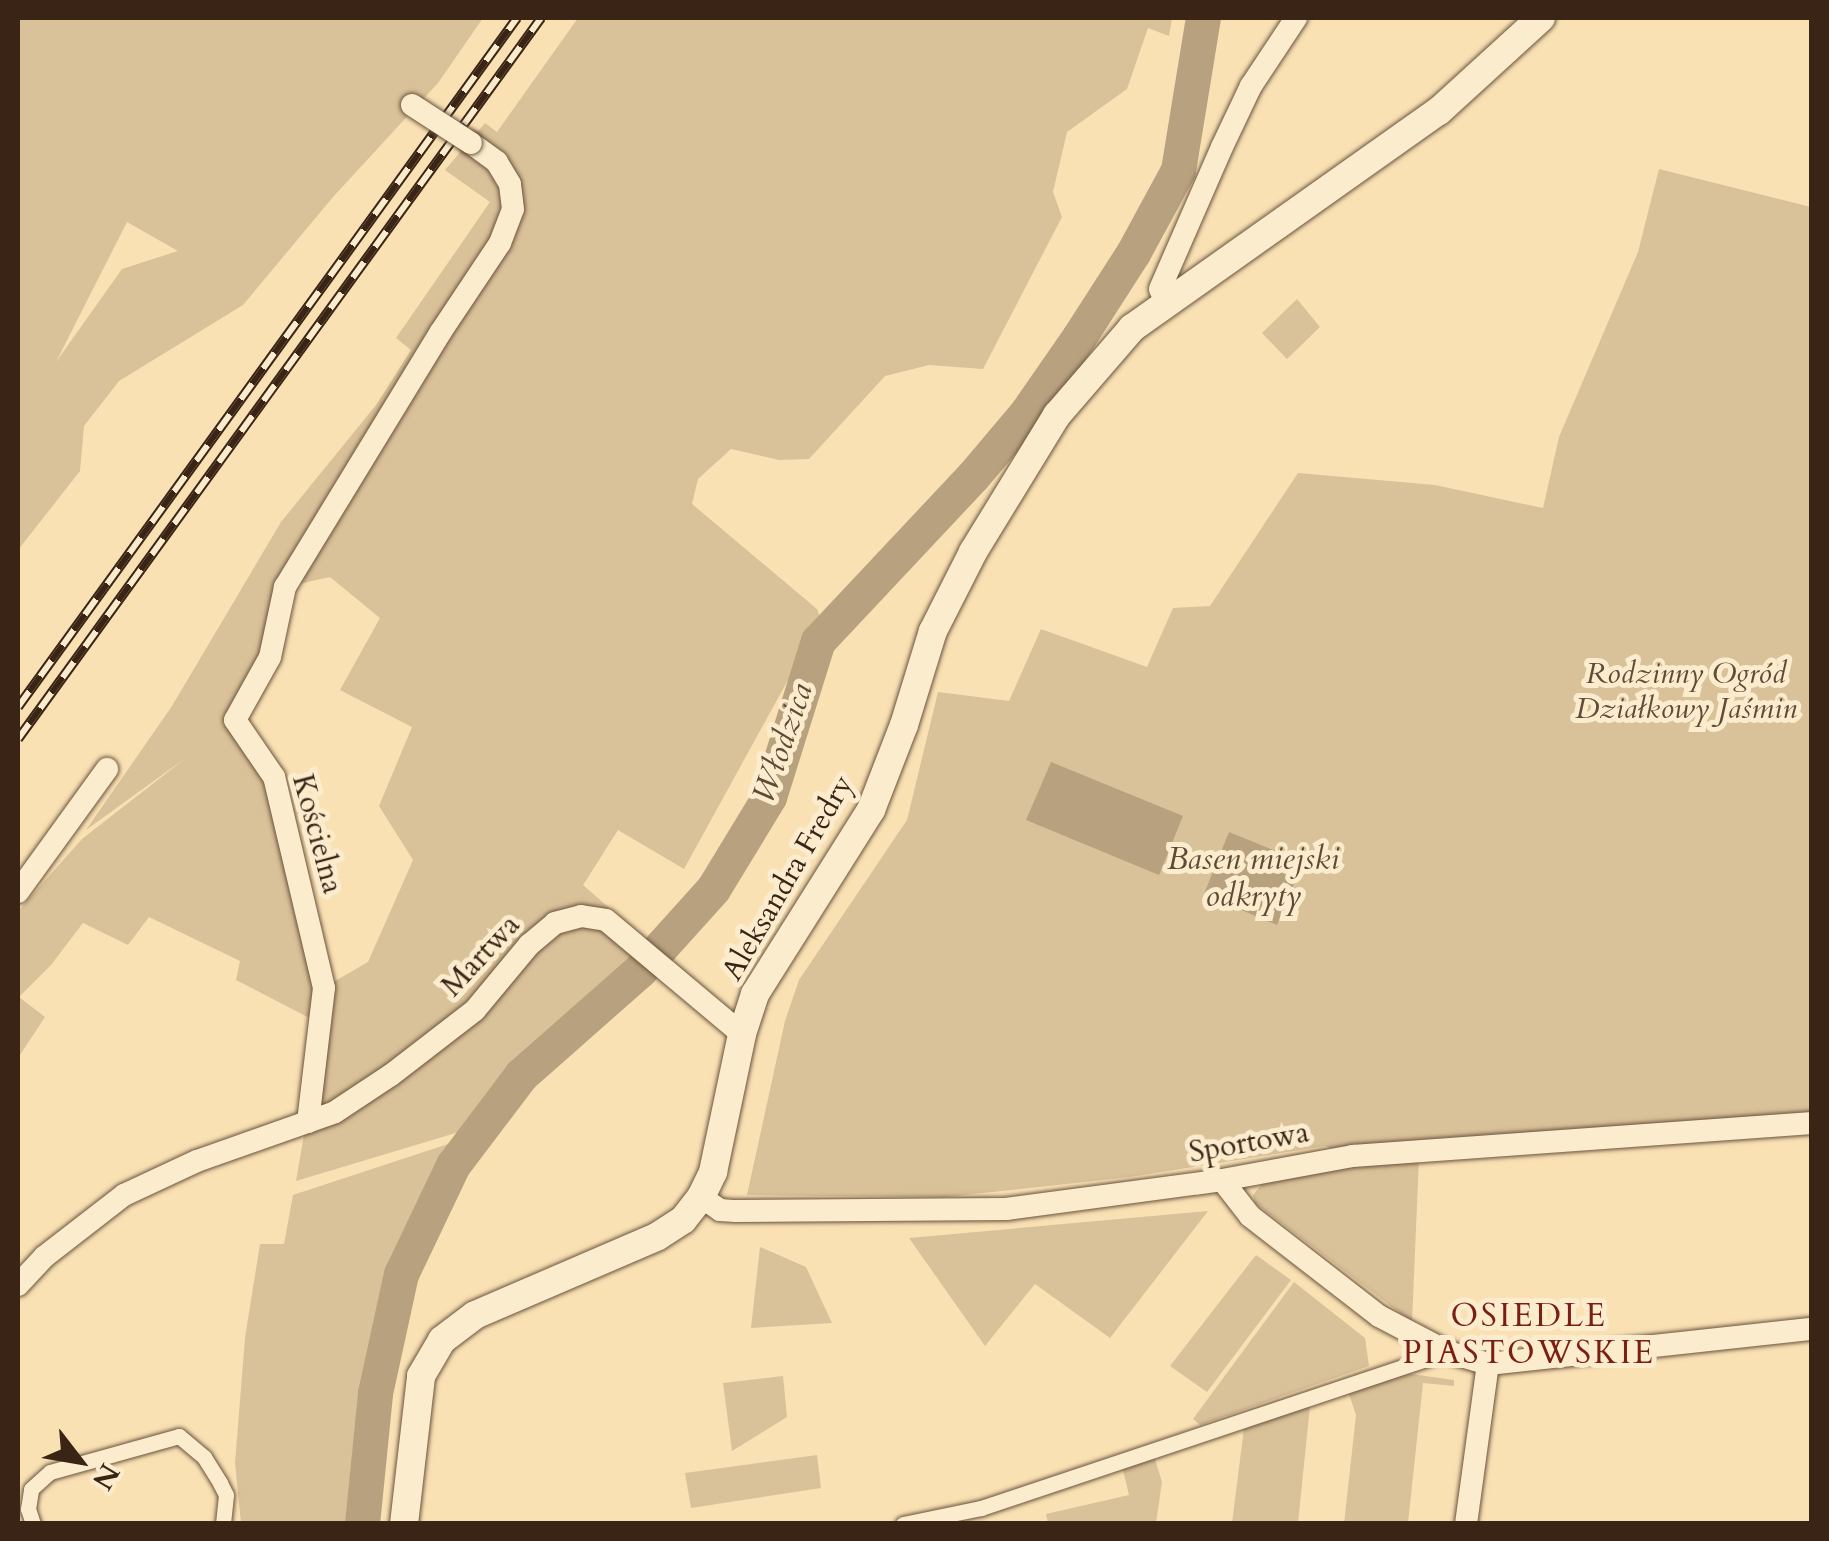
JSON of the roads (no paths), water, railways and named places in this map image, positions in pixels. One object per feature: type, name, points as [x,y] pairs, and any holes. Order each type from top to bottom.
[{"type":"street","points":[[1166,303],[1160,289],[1222,148],[1251,86],[1296,18]]},
{"type":"street","name":"Aleksandra Fredry","points":[[404,1524],[421,1376],[442,1340],[476,1315],[658,1236],[682,1220],[701,1196],[713,1172],[742,1034],[755,994],[870,810],[904,726],[934,631],[973,552],[1057,415],[1132,328],[1440,110],[1541,18]]},
{"type":"street","name":"Kościelna","points":[[308,1122],[324,988],[274,777],[234,720],[270,657],[286,586],[440,333],[500,243],[514,209],[510,184],[496,162],[412,105]]},
{"type":"street","points":[[18,892],[108,770]]},
{"type":"street","name":"Martwa","points":[[308,1122],[335,1112],[444,1036],[475,1010],[530,944],[555,923],[581,916],[606,920],[626,934],[742,1034]]},
{"type":"street","points":[[18,1285],[44,1257],[124,1195],[196,1162],[308,1122]]},
{"type":"street","name":"Sportowa","points":[[701,1196],[720,1210],[736,1211],[1006,1209],[1222,1180],[1353,1156],[1812,1122]]},
{"type":"street","points":[[1222,1180],[1250,1216],[1379,1316],[1448,1352],[1488,1364],[1812,1329]]},
{"type":"street","points":[[903,1524],[981,1508],[1448,1352]]},
{"type":"street","points":[[1466,1524],[1488,1364]]},
{"type":"street","points":[[33,1524],[28,1510],[31,1489],[50,1472],[178,1436],[204,1456],[220,1483],[226,1495],[223,1524]]},
{"type":"water","name":"Basen miejski odkryty","points":[[1051,762],[1183,816],[1159,875],[1026,820]]},
{"type":"water","name":"Basen miejski odkryty","points":[[1229,832],[1303,862],[1277,925],[1204,894]]},
{"type":"waterway","name":"Włodzica","points":[[362,1524],[375,1393],[401,1274],[453,1165],[521,1075],[640,970],[713,889],[769,797],[818,641],[973,476],[1027,412],[1079,337],[1133,253],[1178,170],[1203,18]]},
{"type":"railway","points":[[18,707],[517,18]]},
{"type":"railway","points":[[18,739],[541,18]]},
{"type":"district","name":"OSIEDLE PIASTOWSKIE","points":[[1529,1336]]},
{"type":"park label","name":"Rodzinny Ogród Działkowy Jaśmin","points":[[1686,691]]}]
